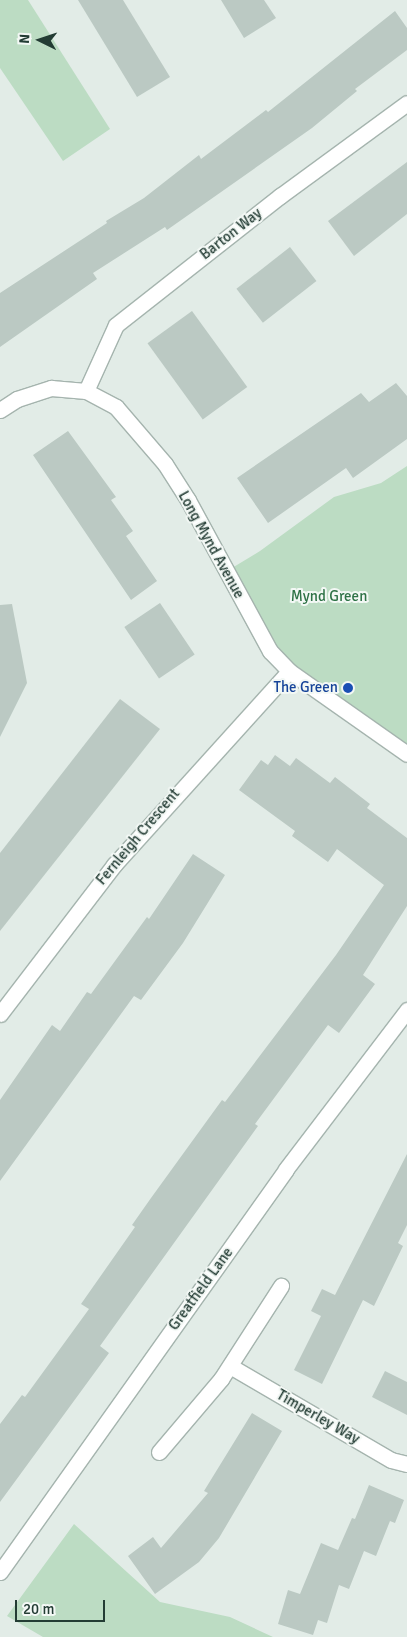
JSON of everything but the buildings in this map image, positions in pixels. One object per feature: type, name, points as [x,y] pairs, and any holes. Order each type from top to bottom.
[{"type":"street","name":"Barton Way","points":[[86,392],[116,326],[280,196],[407,102]]},
{"type":"street","name":"Long Mynd Avenue","points":[[0,410],[33,392],[68,388],[86,392],[116,407],[164,464],[197,516],[270,651],[290,671],[407,754]]},
{"type":"street","name":"Fernleigh Crescent","points":[[0,1014],[114,865],[290,671]]},
{"type":"street","name":"Greatfield Lane","points":[[0,1572],[281,1177],[407,1010]]},
{"type":"street","points":[[159,1452],[230,1366],[281,1286]]},
{"type":"street","name":"Timperley Way","points":[[230,1366],[391,1460],[407,1464]]},
{"type":"green space","points":[[0,0],[28,0],[110,129],[63,161],[0,68]]},
{"type":"green space","name":"Mynd Green","points":[[407,466],[407,754],[289,671],[227,571],[260,551],[334,497],[381,483]]},
{"type":"green space","points":[[74,1524],[160,1602],[230,1617],[273,1637],[43,1637],[7,1616]]},
{"type":"place","name":"The Green","points":[[348,688]]}]
